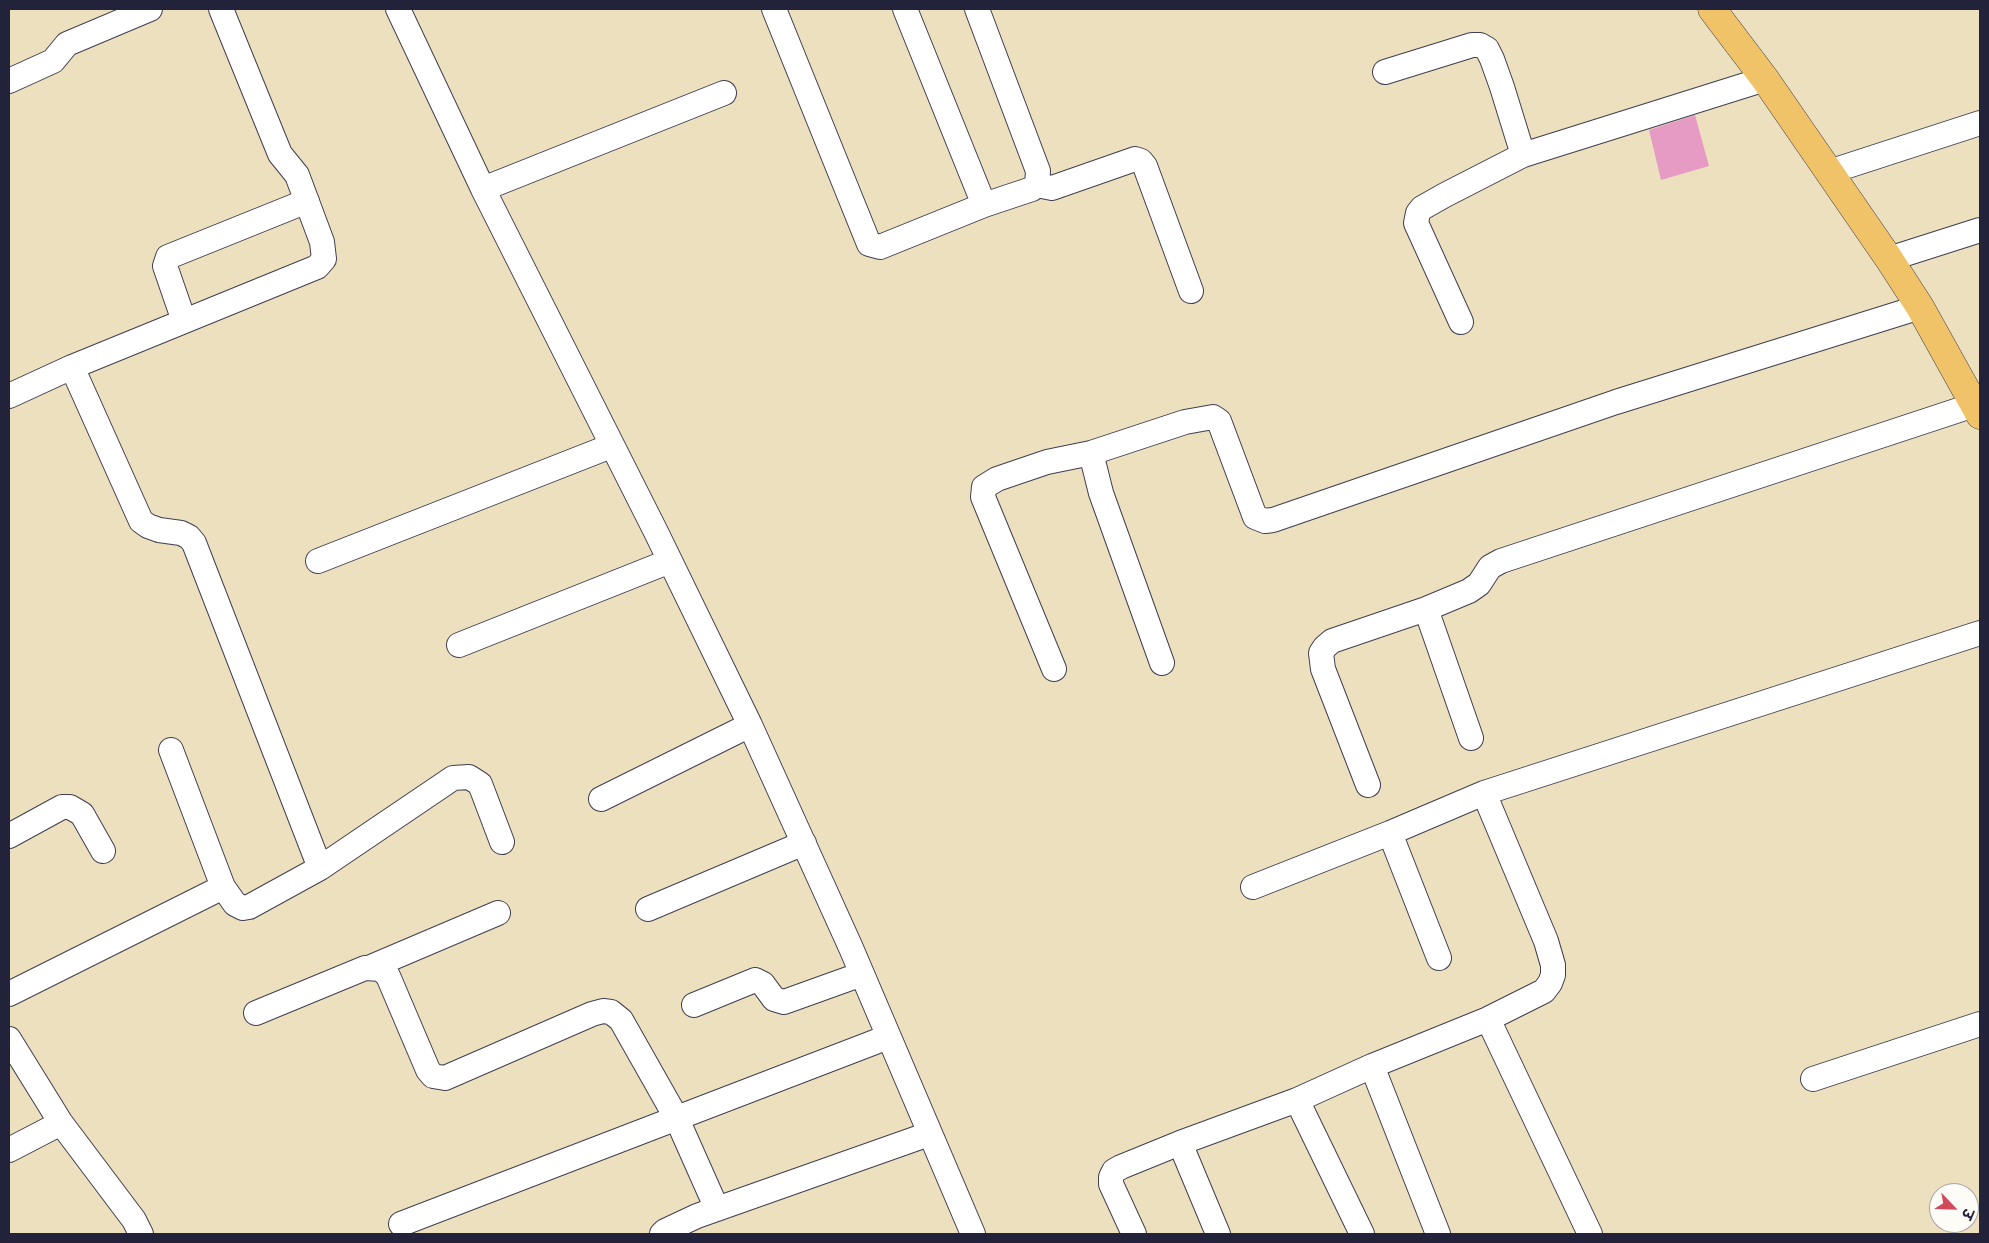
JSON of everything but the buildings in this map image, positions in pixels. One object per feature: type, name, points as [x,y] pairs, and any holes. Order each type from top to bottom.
[{"type":"main road","points":[[1712,9],[1765,78],[1889,259],[1920,307],[1978,408]]},
{"type":"street","points":[[9,81],[54,61],[67,44],[150,9]]},
{"type":"street","points":[[9,396],[72,367],[321,264],[325,254],[322,242],[298,175],[280,154],[221,9]]},
{"type":"street","points":[[398,9],[483,189],[670,561],[750,725],[862,974],[973,1234]]},
{"type":"street","points":[[774,9],[869,244],[880,247],[984,205],[1032,189],[1037,185],[1038,171],[977,9]]},
{"type":"street","points":[[904,9],[984,205]]},
{"type":"street","points":[[1385,72],[1472,44],[1480,45],[1486,49],[1492,59],[1523,154]]},
{"type":"street","points":[[1461,322],[1416,223],[1418,212],[1445,194],[1523,154],[1765,78]]},
{"type":"street","points":[[483,189],[724,93]]},
{"type":"street","points":[[1829,172],[1980,123]]},
{"type":"street","points":[[1037,185],[1052,188],[1135,159],[1141,161],[1145,166],[1191,292]]},
{"type":"street","points":[[184,321],[165,266],[168,257],[307,201]]},
{"type":"street","points":[[1889,259],[1980,230]]},
{"type":"street","points":[[1054,670],[983,497],[983,492],[988,483],[1047,462],[1091,453],[1185,422],[1213,417],[1219,421],[1255,517],[1265,521],[1273,520],[1616,402],[1920,307]]},
{"type":"street","points":[[72,367],[142,520],[148,526],[159,530],[189,536],[194,543],[320,868]]},
{"type":"street","points":[[1368,785],[1323,669],[1322,653],[1325,647],[1332,641],[1426,609],[1473,588],[1479,584],[1490,566],[1501,561],[1978,408]]},
{"type":"street","points":[[318,561],[611,446]]},
{"type":"street","points":[[1091,453],[1102,493],[1162,663]]},
{"type":"street","points":[[459,645],[670,561]]},
{"type":"street","points":[[1426,609],[1471,738]]},
{"type":"street","points":[[1253,886],[1390,833],[1484,793],[1980,633]]},
{"type":"street","points":[[601,799],[750,725]]},
{"type":"street","points":[[172,750],[223,887],[235,904],[243,908],[249,907],[320,868],[446,782],[462,776],[475,779],[480,784],[502,842]]},
{"type":"street","points":[[1134,1234],[1113,1192],[1111,1184],[1111,1177],[1121,1167],[1297,1100],[1372,1066],[1488,1019],[1544,991],[1550,983],[1553,965],[1546,942],[1484,793]]},
{"type":"street","points":[[9,836],[62,807],[70,807],[82,814],[103,851]]},
{"type":"street","points":[[1390,833],[1439,958]]},
{"type":"street","points":[[648,908],[804,843]]},
{"type":"street","points":[[9,994],[223,887]]},
{"type":"street","points":[[256,1013],[498,913]]},
{"type":"street","points":[[371,967],[381,969],[388,976],[428,1070],[433,1076],[445,1078],[460,1073],[592,1014],[603,1011],[611,1012],[621,1020],[676,1119],[717,1209]]},
{"type":"street","points":[[694,1005],[755,980],[763,984],[774,999],[784,1002],[862,974]]},
{"type":"street","points":[[1488,1019],[1590,1234]]},
{"type":"street","points":[[1813,1079],[1980,1024]]},
{"type":"street","points":[[400,1224],[888,1037]]},
{"type":"street","points":[[9,1039],[61,1123],[134,1220],[141,1234]]},
{"type":"street","points":[[1372,1066],[1438,1234]]},
{"type":"street","points":[[1297,1100],[1362,1234]]},
{"type":"street","points":[[9,1150],[61,1123]]},
{"type":"street","points":[[662,1234],[689,1220],[717,1209],[929,1134]]},
{"type":"street","points":[[1180,1143],[1218,1234]]}]
